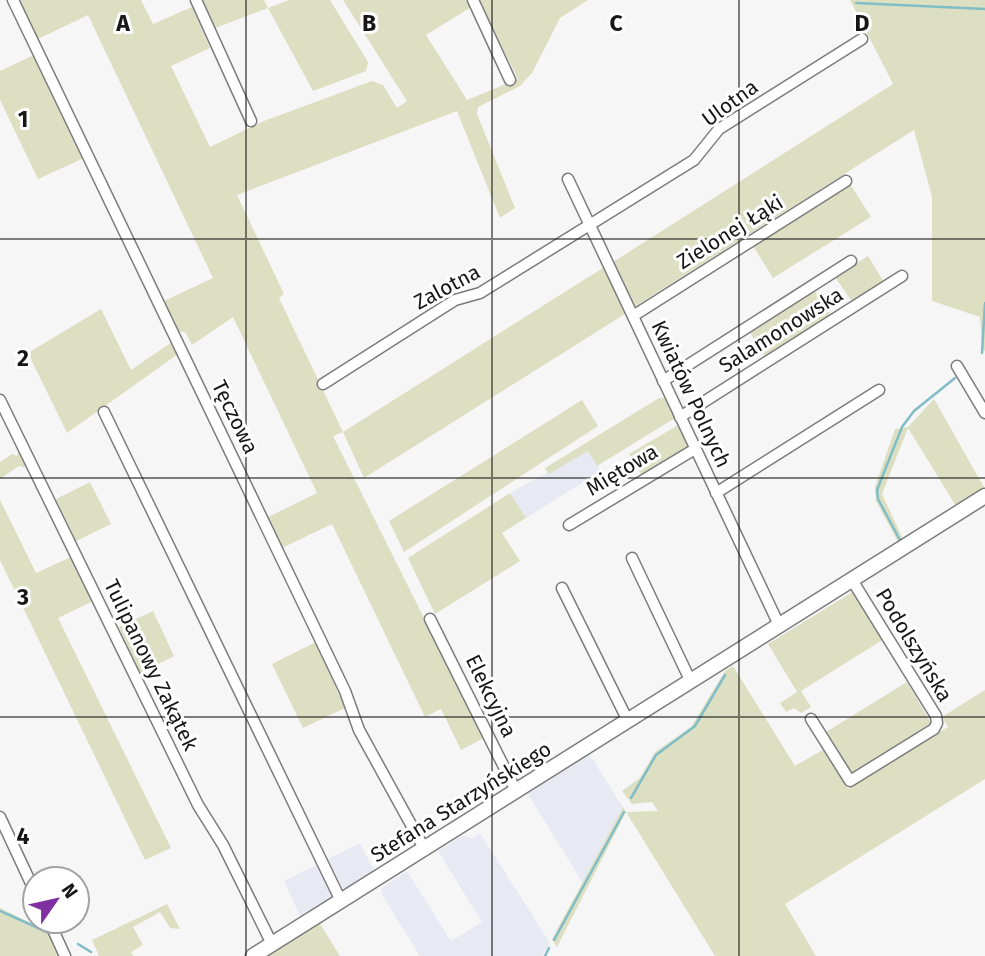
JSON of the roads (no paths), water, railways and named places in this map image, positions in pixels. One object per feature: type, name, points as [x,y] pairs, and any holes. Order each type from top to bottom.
[{"type":"street","name":"Tęczowa","points":[[13,0],[345,691],[359,730],[425,850]]},
{"type":"street","points":[[196,0],[251,121]]},
{"type":"street","points":[[474,0],[510,80]]},
{"type":"street","name":"Ulotna","points":[[590,225],[694,160],[719,129],[862,39]]},
{"type":"street","name":"Kwiatów Polnych","points":[[568,179],[779,625]]},
{"type":"street","name":"Zielonej Łąki","points":[[634,316],[846,181]]},
{"type":"street","name":"Zalotna","points":[[323,384],[455,300],[480,293],[590,225]]},
{"type":"street","points":[[663,381],[852,261]]},
{"type":"street","name":"Salamonowska","points":[[680,417],[902,276]]},
{"type":"street","points":[[957,366],[985,413]]},
{"type":"street","points":[[716,493],[879,390]]},
{"type":"street","name":"Tulipanowy Zakątek","points":[[0,400],[198,805],[223,845],[272,944]]},
{"type":"street","points":[[104,412],[341,901]]},
{"type":"street","name":"Miętowa","points":[[569,525],[695,449]]},
{"type":"street","name":"Stefana Starzyńskiego","points":[[253,956],[985,496]]},
{"type":"street","points":[[632,558],[691,682]]},
{"type":"street","name":"Podolszyńska","points":[[811,719],[849,781],[934,729],[937,723],[936,716],[852,580]]},
{"type":"street","points":[[562,588],[628,721]]},
{"type":"street","name":"Elekcyjna","points":[[430,619],[516,791]]},
{"type":"street","points":[[0,817],[22,865]]},
{"type":"street","points":[[55,935],[65,956]]},
{"type":"waterway","points":[[856,3],[985,9]]},
{"type":"waterway","points":[[982,353],[985,303]]},
{"type":"waterway","points":[[901,542],[878,499],[877,490],[902,427],[914,411],[955,378]]},
{"type":"waterway","points":[[631,798],[656,755],[695,726],[725,675]]},
{"type":"waterway","points":[[554,940],[624,812]]},
{"type":"waterway","points":[[0,911],[21,920]]},
{"type":"waterway","points":[[78,944],[91,952]]},
{"type":"waterway","points":[[545,956],[549,948]]}]
